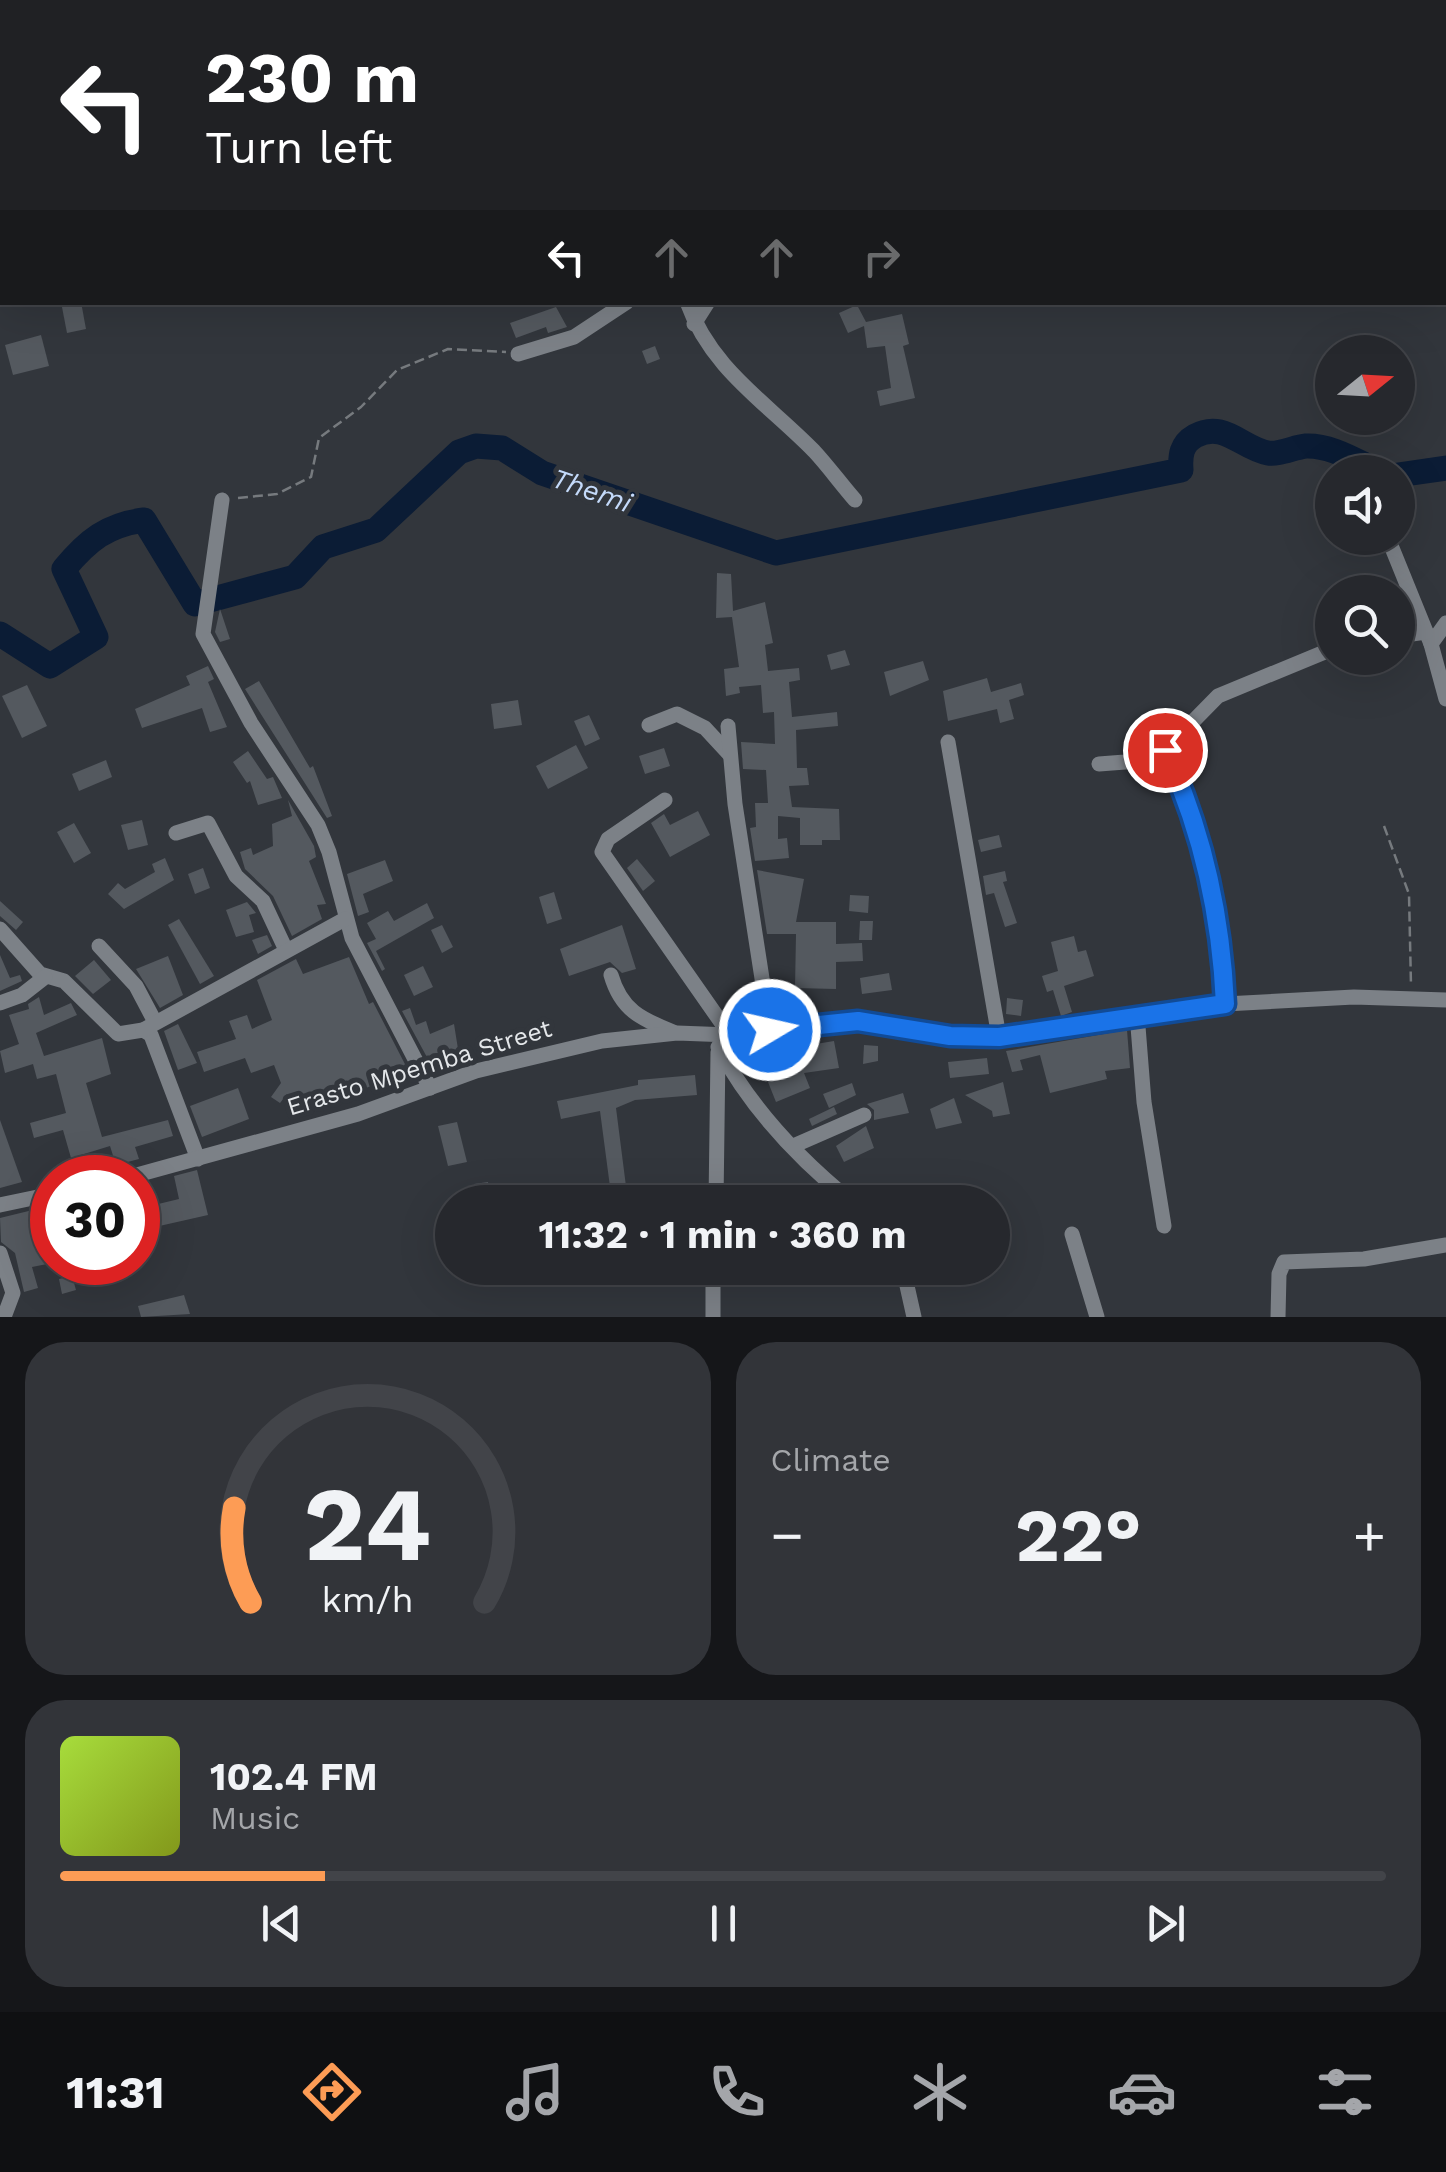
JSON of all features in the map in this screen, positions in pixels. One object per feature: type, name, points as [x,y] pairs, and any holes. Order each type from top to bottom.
[{"type":"street","points":[[518,354],[574,337],[622,305]]},
{"type":"street","points":[[687,305],[694,324],[725,370],[815,452],[854,500]]},
{"type":"street","points":[[694,324],[706,305]]},
{"type":"street","points":[[222,500],[203,634],[251,722],[318,825],[360,957],[430,1088]]},
{"type":"street","points":[[1395,555],[1428,638],[1446,699]]},
{"type":"street","points":[[1415,637],[1428,638],[1446,623]]},
{"type":"street","points":[[1098,764],[1125,762],[1165,750],[1218,696],[1315,656]]},
{"type":"street","points":[[649,725],[677,714],[705,728],[730,755]]},
{"type":"street","points":[[728,726],[770,1030]]},
{"type":"street","points":[[948,742],[999,1037]]},
{"type":"street","points":[[1165,750],[1191,809],[1210,878],[1223,954],[1225,1004]]},
{"type":"street","points":[[665,800],[608,839],[602,852],[722,1039],[735,1079],[793,1146],[834,1185]]},
{"type":"street","points":[[176,833],[208,823],[236,876],[262,901],[286,950]]},
{"type":"street","points":[[0,929],[45,977],[64,981],[118,1034],[149,1026],[345,919]]},
{"type":"street","points":[[99,946],[136,986],[150,1035],[198,1159]]},
{"type":"street","points":[[611,975],[624,1005],[639,1018],[677,1034]]},
{"type":"street","points":[[0,1003],[22,995],[45,977]]},
{"type":"street","name":"Erasto Mpemba Street","points":[[160,1169],[358,1114],[562,1048],[677,1034],[722,1039],[858,1021],[950,1036],[999,1037],[1225,1004],[1446,1000]]},
{"type":"street","points":[[1138,1014],[1144,1102],[1164,1226]]},
{"type":"street","points":[[717,1185],[722,1039]]},
{"type":"street","points":[[793,1146],[864,1115]]},
{"type":"street","points":[[0,1206],[30,1199]]},
{"type":"street","points":[[1072,1234],[1097,1317]]},
{"type":"street","points":[[1278,1317],[1280,1266],[1284,1262],[1364,1258],[1446,1245]]},
{"type":"street","points":[[0,1253],[13,1292],[4,1317]]},
{"type":"street","points":[[713,1285],[713,1317]]},
{"type":"street","points":[[907,1285],[914,1317]]},
{"type":"path","points":[[222,500],[278,494],[311,477],[319,438],[361,407],[396,370],[448,349],[518,354]]},
{"type":"path","points":[[1384,826],[1409,894],[1410,998]]},
{"type":"building","points":[[62,305],[82,305],[86,329],[67,333]]},
{"type":"building","points":[[857,305],[866,322],[902,314],[909,344],[903,346],[915,398],[880,406],[877,391],[891,388],[885,346],[867,348],[864,326],[848,333],[839,313]]},
{"type":"building","points":[[556,307],[567,327],[548,333],[546,327],[516,338],[510,323]]},
{"type":"building","points":[[41,335],[49,366],[13,375],[5,345]]},
{"type":"building","points":[[655,346],[660,359],[647,364],[642,351]]},
{"type":"building","points":[[717,573],[731,574],[733,611],[765,602],[773,643],[765,645],[768,671],[799,668],[800,680],[789,682],[792,717],[837,712],[838,726],[796,730],[797,768],[807,768],[809,785],[789,786],[792,807],[839,809],[840,840],[800,845],[800,818],[778,816],[778,839],[787,838],[789,858],[755,861],[750,828],[756,827],[755,803],[768,803],[766,770],[743,769],[741,742],[775,744],[774,712],[763,713],[761,685],[739,687],[740,693],[726,696],[724,669],[739,667],[732,617],[716,618]]},
{"type":"building","points":[[220,609],[230,639],[220,642],[215,632]]},
{"type":"building","points":[[845,650],[850,665],[831,670],[827,655]]},
{"type":"building","points":[[923,661],[929,680],[890,696],[884,672]]},
{"type":"building","points":[[208,666],[214,679],[208,682],[227,727],[210,732],[202,708],[142,728],[135,709],[190,685],[186,676]]},
{"type":"building","points":[[987,678],[991,692],[1021,683],[1024,695],[1009,700],[1014,719],[1000,723],[997,709],[948,721],[943,691]]},
{"type":"building","points":[[259,681],[310,768],[313,766],[332,816],[327,818],[245,689]]},
{"type":"building","points":[[27,685],[47,726],[22,738],[2,696]]},
{"type":"building","points":[[518,700],[522,725],[494,729],[491,704]]},
{"type":"building","points":[[589,715],[600,739],[585,746],[574,721]]},
{"type":"building","points":[[576,745],[588,768],[548,789],[536,766]]},
{"type":"building","points":[[664,748],[670,766],[645,774],[639,756]]},
{"type":"building","points":[[248,751],[267,779],[273,777],[282,798],[258,805],[250,781],[247,783],[233,762]]},
{"type":"building","points":[[106,760],[112,777],[79,791],[72,774]]},
{"type":"building","points":[[288,800],[314,846],[316,857],[309,861],[326,904],[317,905],[322,919],[292,936],[273,896],[245,869],[240,852],[251,848],[253,855],[273,846],[272,824],[292,816]]},
{"type":"building","points":[[698,811],[710,835],[670,857],[651,823],[664,814],[670,825]]},
{"type":"building","points":[[142,820],[148,845],[128,850],[121,825]]},
{"type":"building","points":[[74,823],[91,853],[74,863],[57,832]]},
{"type":"building","points":[[999,835],[1002,847],[981,852],[978,840]]},
{"type":"building","points":[[165,858],[174,880],[124,909],[108,894],[118,883],[125,889],[155,872],[152,864]]},
{"type":"building","points":[[637,859],[655,881],[643,891],[627,868]]},
{"type":"building","points":[[385,860],[393,881],[363,894],[369,912],[358,916],[347,874]]},
{"type":"building","points":[[203,868],[210,888],[195,894],[188,874]]},
{"type":"building","points":[[757,870],[804,879],[796,922],[836,922],[836,944],[862,943],[863,961],[836,962],[836,989],[795,988],[796,934],[767,934]]},
{"type":"building","points":[[1005,871],[1007,881],[1003,882],[1017,923],[1005,927],[994,893],[986,895],[983,876]]},
{"type":"building","points":[[554,892],[562,919],[547,924],[539,897]]},
{"type":"building","points":[[850,895],[869,896],[868,913],[849,911]]},
{"type":"building","points":[[0,901],[23,922],[16,930],[0,916]]},
{"type":"building","points":[[247,902],[256,913],[249,915],[254,932],[236,937],[226,910]]},
{"type":"building","points":[[427,903],[434,918],[376,951],[385,969],[382,971],[367,943],[376,939],[367,923],[388,911],[394,921]]},
{"type":"building","points":[[179,919],[214,976],[200,984],[168,925]]},
{"type":"building","points":[[860,921],[873,921],[872,940],[859,940]]},
{"type":"building","points":[[442,925],[453,947],[442,953],[431,930]]},
{"type":"building","points":[[622,925],[636,969],[622,973],[610,962],[569,976],[560,949]]},
{"type":"building","points":[[267,935],[272,946],[258,954],[252,940]]},
{"type":"building","points":[[1074,936],[1078,952],[1086,950],[1094,976],[1064,986],[1072,1012],[1061,1016],[1053,990],[1047,992],[1042,976],[1058,971],[1051,942]]},
{"type":"building","points":[[0,955],[10,978],[20,975],[22,981],[0,991]]},
{"type":"building","points":[[168,956],[183,995],[160,1008],[136,969]]},
{"type":"building","points":[[349,957],[369,1004],[373,1002],[409,1072],[293,1115],[287,1094],[280,1103],[271,1097],[281,1083],[274,1065],[251,1073],[245,1058],[204,1072],[197,1052],[236,1039],[229,1021],[247,1015],[252,1029],[272,1020],[257,980],[296,959],[303,974]]},
{"type":"building","points":[[94,960],[111,980],[93,994],[75,976]]},
{"type":"building","points":[[423,966],[433,987],[414,996],[404,975]]},
{"type":"building","points":[[889,973],[892,990],[862,994],[860,978]]},
{"type":"building","points":[[39,997],[44,1015],[71,1003],[77,1015],[36,1033],[44,1056],[102,1038],[111,1074],[86,1083],[102,1137],[168,1120],[173,1136],[135,1147],[138,1155],[113,1155],[110,1146],[70,1155],[63,1130],[34,1138],[30,1123],[66,1113],[56,1074],[37,1079],[33,1064],[5,1073],[0,1051],[19,1044],[9,1015],[29,1009],[28,1004]]},
{"type":"building","points":[[1007,998],[1023,1000],[1021,1016],[1006,1014]]},
{"type":"building","points":[[410,1008],[416,1025],[426,1021],[430,1034],[454,1024],[458,1049],[429,1061],[402,1011]]},
{"type":"building","points":[[178,1024],[197,1063],[178,1070],[164,1031]]},
{"type":"building","points":[[1127,1030],[1130,1068],[1105,1071],[1107,1079],[1050,1093],[1040,1055],[1020,1060],[1023,1070],[1012,1072],[1006,1051]]},
{"type":"building","points":[[795,1039],[796,1043],[809,1040],[810,1045],[834,1041],[839,1068],[804,1073],[810,1088],[776,1102],[760,1062],[748,1063],[747,1053],[774,1050],[773,1045]]},
{"type":"building","points":[[864,1045],[878,1046],[878,1061],[863,1064]]},
{"type":"building","points":[[987,1058],[989,1074],[950,1078],[948,1062]]},
{"type":"building","points":[[695,1075],[697,1095],[635,1100],[616,1108],[626,1185],[610,1185],[600,1111],[561,1119],[557,1101],[638,1085],[638,1080]]},
{"type":"building","points":[[1003,1082],[1010,1114],[993,1117],[992,1111],[965,1095]]},
{"type":"building","points":[[852,1083],[856,1095],[829,1108],[823,1094]]},
{"type":"building","points":[[238,1088],[249,1119],[202,1137],[190,1106]]},
{"type":"building","points":[[903,1093],[909,1113],[874,1120],[874,1110],[867,1104]]},
{"type":"building","points":[[954,1098],[962,1123],[936,1129],[930,1109]]},
{"type":"building","points":[[834,1107],[837,1114],[812,1126],[809,1119]]},
{"type":"building","points":[[0,1120],[22,1182],[0,1188]]},
{"type":"building","points":[[457,1122],[467,1162],[448,1166],[438,1126]]},
{"type":"building","points":[[866,1126],[874,1148],[844,1162],[836,1146]]},
{"type":"building","points":[[197,1170],[208,1215],[160,1226],[160,1204],[179,1199],[174,1176]]},
{"type":"building","points":[[30,1211],[30,1285],[38,1288],[24,1292],[15,1253],[1,1242],[0,1218]]},
{"type":"building","points":[[60,1285],[75,1285],[76,1290],[62,1294]]},
{"type":"building","points":[[184,1295],[190,1314],[141,1317],[138,1306]]},
{"type":"waterway","name":"Themi","points":[[0,634],[50,666],[96,637],[64,569],[90,542],[119,526],[144,520],[195,604],[295,577],[323,547],[376,530],[459,452],[476,446],[502,448],[542,473],[776,553],[1181,470],[1184,447],[1190,439],[1205,432],[1224,433],[1268,453],[1306,446],[1344,455]]},
{"type":"waterway","name":"Themi","points":[[1415,473],[1446,468]]},
{"type":"route","points":[[770,1030],[840,1020],[950,1036],[999,1037],[1092,1020],[1225,1004],[1223,954],[1210,878],[1191,809],[1165,750]]}]
